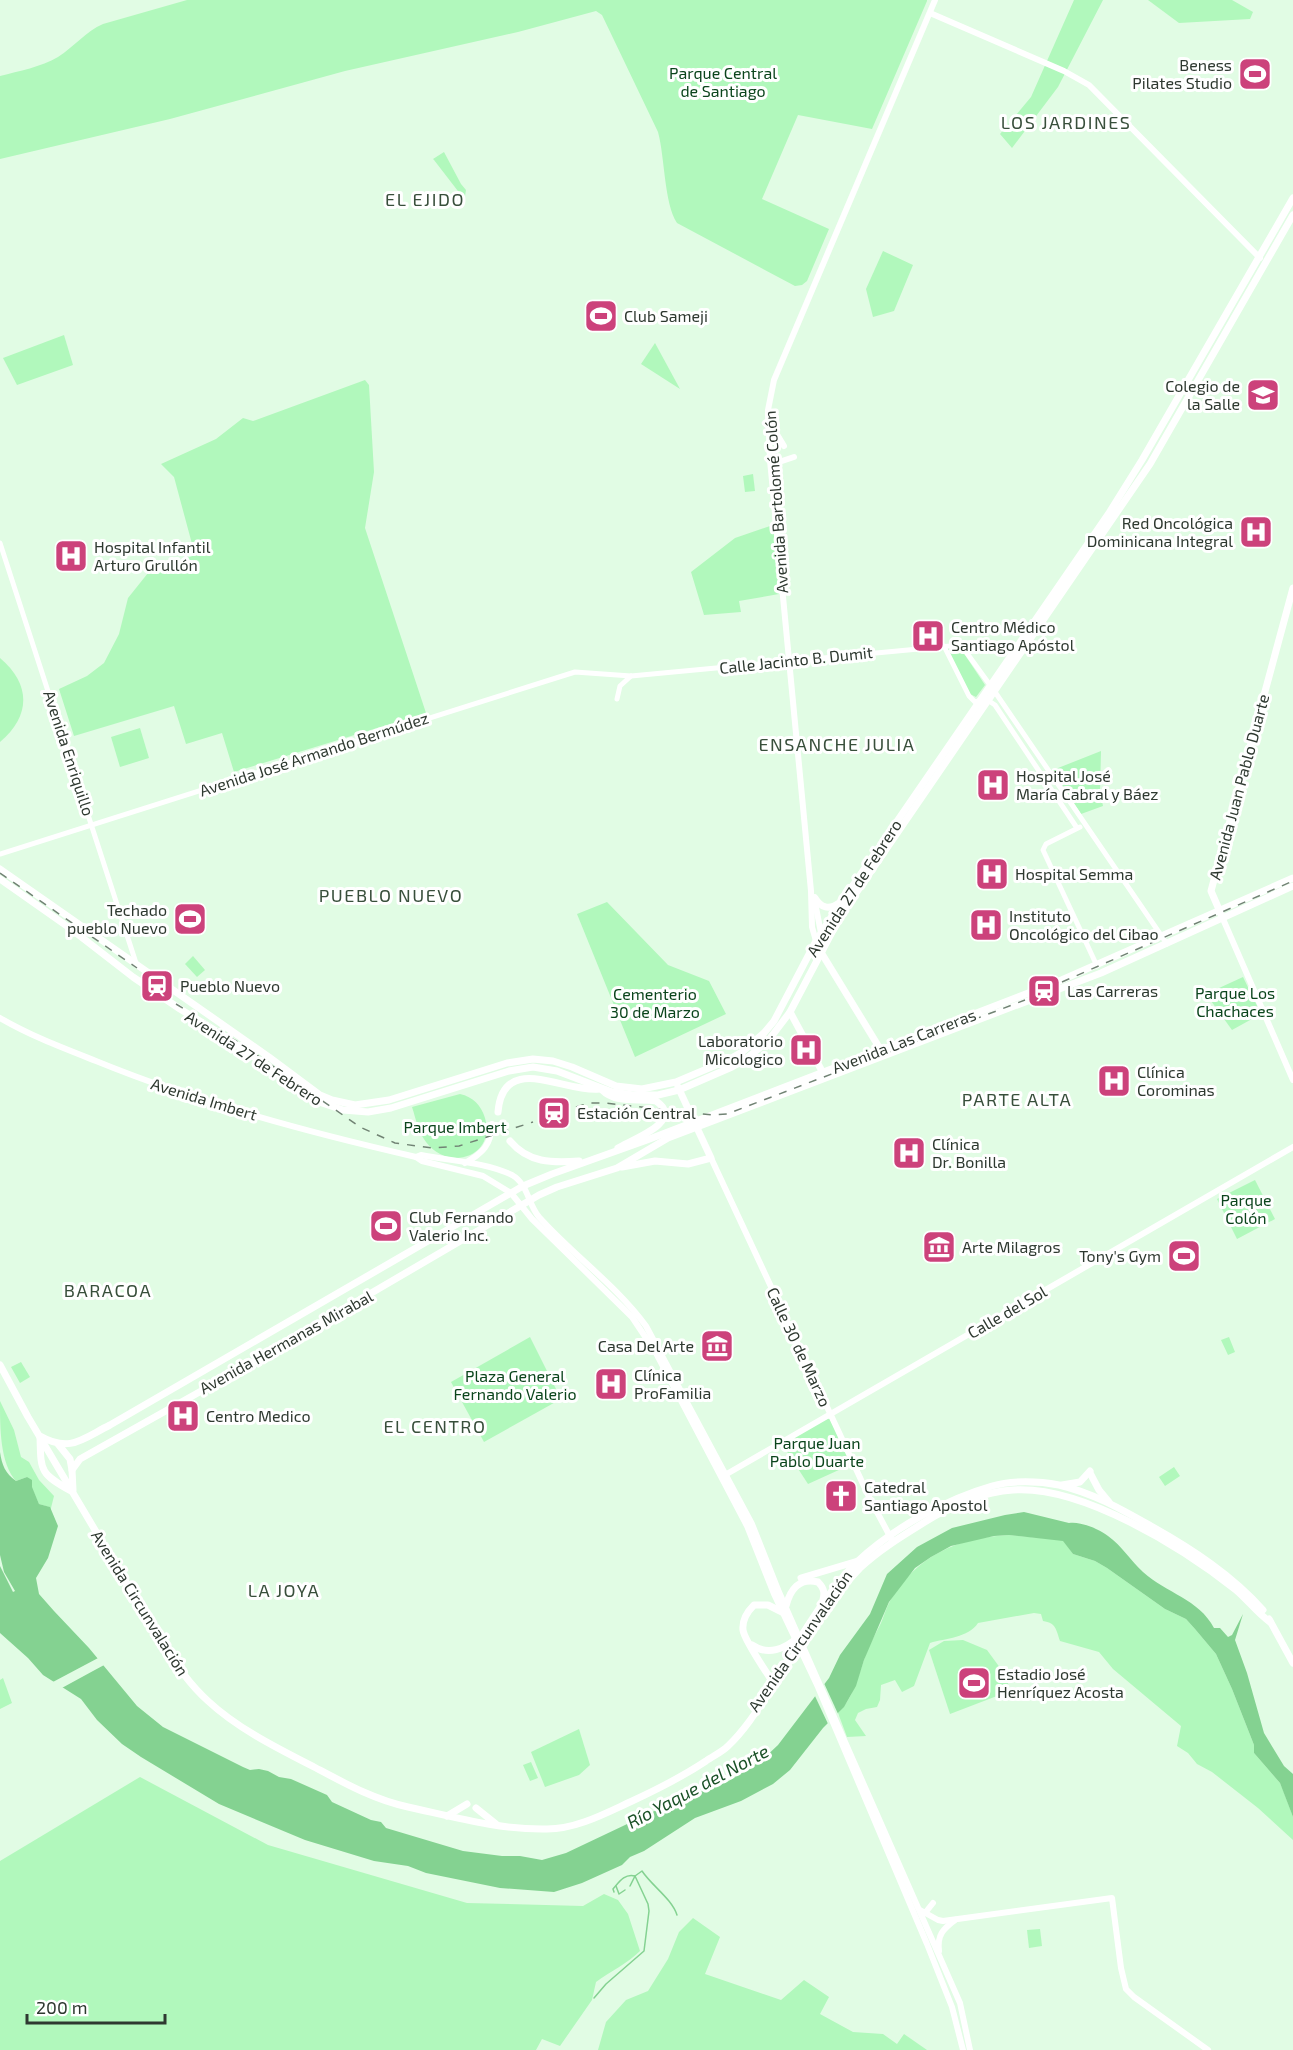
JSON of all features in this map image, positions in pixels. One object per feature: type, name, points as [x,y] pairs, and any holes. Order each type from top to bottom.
[{"type":"main road","name":"Avenida Bartolomé Colón","points":[[825,943],[813,895],[771,467],[768,408],[774,380],[935,0]]},
{"type":"main road","points":[[930,13],[1043,62],[1089,85],[1260,258]]},
{"type":"main road","name":"Avenida 27 de Febrero","points":[[0,869],[320,1095],[332,1100],[355,1105],[389,1100],[499,1070],[542,1067],[624,1094],[644,1096],[679,1090],[732,1067],[746,1059],[774,1036],[790,1012],[820,951],[841,915],[989,700],[992,689],[1142,460],[1293,198]]},
{"type":"main road","name":"Avenida 27 de Febrero","points":[[602,1085],[642,1089],[676,1082],[742,1052],[774,1021],[816,941],[843,899],[979,702],[992,689],[1150,464],[1293,215]]},
{"type":"main road","points":[[768,420],[784,446]]},
{"type":"main road","points":[[771,467],[794,457]]},
{"type":"main road","name":"Avenida Juan Pablo Duarte","points":[[1293,588],[1211,891],[1293,1080]]},
{"type":"main road","name":"Avenida Las Carreras","points":[[1221,915],[1293,878]]},
{"type":"main road","name":"Avenida 27 de Febrero","points":[[0,879],[180,1009],[226,1037],[316,1101],[331,1108],[355,1113],[391,1108],[459,1082]]},
{"type":"main road","name":"Avenida Las Carreras","points":[[511,1193],[522,1185],[647,1140],[823,1072],[1081,981],[1221,915],[1293,886]]},
{"type":"main road","name":"Avenida Bartolomé Colón","points":[[813,895],[812,927],[816,941]]},
{"type":"main road","points":[[813,895],[823,906],[830,908],[843,899]]},
{"type":"main road","points":[[816,941],[829,967],[882,1053]]},
{"type":"main road","name":"Avenida Las Carreras","points":[[521,1205],[557,1187],[616,1168],[668,1138],[1164,941]]},
{"type":"main road","points":[[812,967],[825,964],[829,967]]},
{"type":"main road","points":[[790,1012],[823,1072]]},
{"type":"main road","name":"Avenida Imbert","points":[[0,1018],[37,1037],[149,1083],[288,1125],[483,1176],[511,1193],[532,1219],[623,1306],[642,1329],[724,1476]]},
{"type":"main road","points":[[498,1112],[506,1088],[519,1079],[533,1078],[608,1096],[656,1101],[662,1107],[664,1115],[656,1129],[632,1139],[606,1155]]},
{"type":"main road","name":"Calle 30 de Marzo","points":[[676,1082],[830,1414],[891,1539]]},
{"type":"main road","points":[[588,1090],[602,1085],[608,1096]]},
{"type":"main road","points":[[465,1163],[487,1147],[492,1124]]},
{"type":"main road","points":[[632,1139],[647,1140]]},
{"type":"main road","points":[[510,1141],[526,1156],[546,1162],[590,1161]]},
{"type":"main road","name":"Calle del Sol","points":[[724,1476],[1293,1147]]},
{"type":"main road","name":"Avenida Imbert","points":[[416,1157],[422,1155],[465,1163],[511,1175],[522,1185]]},
{"type":"main road","points":[[616,1168],[655,1161],[688,1164],[711,1158]]},
{"type":"main road","points":[[522,1185],[538,1215],[636,1313],[660,1350],[724,1476],[918,1908],[960,2003],[970,2050]]},
{"type":"main road","name":"Avenida Hermanas Mirabal","points":[[43,1448],[56,1444],[71,1444],[110,1425],[511,1193]]},
{"type":"main road","name":"Avenida Hermanas Mirabal","points":[[66,1481],[80,1459],[285,1344],[521,1205]]},
{"type":"main road","points":[[0,1365],[40,1436],[43,1448],[42,1468],[56,1483],[73,1493]]},
{"type":"main road","points":[[40,1436],[56,1444],[70,1459],[73,1493]]},
{"type":"main road","name":"Avenida Circunvalación","points":[[43,1448],[66,1481],[183,1676],[221,1713],[287,1753],[372,1796],[392,1804],[498,1826],[550,1829],[582,1823],[682,1777],[726,1748],[735,1739],[817,1613],[858,1561],[940,1506],[994,1485],[1035,1483],[1059,1485],[1111,1504],[1171,1538],[1220,1569],[1252,1598],[1266,1614],[1293,1663]]},
{"type":"main road","points":[[1059,1485],[1077,1484],[1090,1472],[1099,1490],[1111,1504]]},
{"type":"main road","points":[[56,1483],[66,1481]]},
{"type":"main road","name":"Avenida Circunvalación","points":[[773,1682],[833,1600],[861,1567],[891,1539],[943,1511],[976,1497],[1012,1490],[1044,1490],[1110,1514],[1166,1543],[1217,1575],[1270,1622]]},
{"type":"main road","points":[[1059,1494],[1082,1497],[1088,1494],[1094,1502],[1110,1514]]},
{"type":"main road","points":[[801,1578],[858,1561]]},
{"type":"main road","points":[[784,1609],[789,1594],[795,1587],[801,1582],[814,1581],[821,1585],[824,1592],[817,1613]]},
{"type":"main road","points":[[773,1682],[743,1630],[744,1619],[754,1605],[768,1605],[784,1609]]},
{"type":"main road","points":[[750,1644],[766,1650],[781,1649],[805,1631]]},
{"type":"main road","points":[[447,1816],[467,1804]]},
{"type":"main road","points":[[476,1808],[498,1826]]},
{"type":"main road","points":[[887,1842],[952,2007],[963,2050]]},
{"type":"main road","points":[[918,1908],[938,1920],[956,1920],[1112,1898],[1126,1989],[1208,2050]]},
{"type":"main road","points":[[925,1913],[933,1903]]},
{"type":"main road","points":[[943,1967],[938,1938],[941,1932],[956,1920]]},
{"type":"street","name":"Avenida Enriquillo","points":[[0,543],[136,963]]},
{"type":"street","name":"Calle Jacinto B. Dumit","points":[[631,676],[961,645],[992,689]]},
{"type":"street","points":[[944,646],[966,692],[972,699],[979,702],[989,700],[997,707],[1077,828]]},
{"type":"street","name":"Avenida José Armando Bermúdez","points":[[0,854],[568,674],[584,671],[631,676]]},
{"type":"street","points":[[617,699],[620,686],[631,676]]},
{"type":"street","points":[[992,689],[1164,941]]},
{"type":"street","points":[[1084,825],[1046,844],[1043,850],[1097,966]]},
{"type":"green space","name":"Parque Central de Santiago","points":[[187,0],[927,1],[872,129],[798,115],[762,199],[829,229],[807,281],[795,286],[677,223],[667,192],[658,132],[602,15],[596,11],[518,32],[345,71],[170,119],[0,159],[0,76],[51,60],[103,24]]},
{"type":"green space","points":[[1074,0],[1103,0],[1058,87],[1012,148],[1000,134],[1031,97]]},
{"type":"green space","points":[[1148,0],[1232,0],[1253,12],[1250,19],[1179,23]]},
{"type":"green space","points":[[444,152],[466,190],[465,196],[461,195],[433,159]]},
{"type":"green space","points":[[883,251],[913,265],[894,311],[873,317],[866,289]]},
{"type":"green space","points":[[64,335],[73,365],[17,385],[3,358]]},
{"type":"green space","points":[[655,343],[680,389],[641,364]]},
{"type":"green space","points":[[365,380],[369,385],[374,472],[365,528],[426,713],[234,772],[222,733],[186,744],[174,706],[74,736],[59,689],[87,676],[104,663],[119,634],[128,598],[148,573],[195,555],[174,477],[161,464],[216,439],[243,418],[253,421]]},
{"type":"green space","points":[[753,474],[755,491],[745,492],[743,476]]},
{"type":"green space","points":[[773,525],[779,594],[739,601],[741,612],[704,615],[691,572],[735,538]]},
{"type":"green space","points":[[959,646],[985,685],[976,697],[970,694],[945,648]]},
{"type":"green space","points":[[0,658],[17,678],[22,689],[23,700],[22,711],[17,722],[0,742]]},
{"type":"green space","points":[[140,728],[149,758],[120,767],[111,737]]},
{"type":"green space","points":[[1101,751],[1100,792],[1103,806],[1081,814],[1053,770]]},
{"type":"green space","name":"Cementerio 30 de Marzo","points":[[607,902],[668,965],[709,981],[726,1014],[635,1057],[577,914]]},
{"type":"green space","points":[[193,956],[205,970],[197,977],[185,964]]},
{"type":"green space","name":"Parque Los Chachaces","points":[[1243,977],[1261,1014],[1232,1030],[1206,994]]},
{"type":"green space","name":"Parque Imbert","points":[[460,1094],[473,1099],[479,1105],[485,1118],[487,1131],[484,1142],[477,1151],[457,1158],[435,1151],[426,1142],[419,1130],[412,1107]]},
{"type":"green space","name":"Parque Colón","points":[[1255,1180],[1275,1219],[1237,1239],[1217,1199]]},
{"type":"green space","name":"Plaza General Fernando Valerio","points":[[530,1337],[561,1399],[484,1442],[451,1382]]},
{"type":"green space","points":[[1229,1337],[1235,1352],[1228,1355],[1221,1340]]},
{"type":"green space","points":[[21,1362],[30,1377],[20,1383],[11,1367]]},
{"type":"green space","points":[[0,1401],[14,1430],[21,1457],[29,1462],[39,1480],[54,1496],[50,1512],[49,1507],[39,1504],[27,1477],[16,1481],[11,1474],[2,1444]]},
{"type":"green space","name":"Parque Juan Pablo Duarte","points":[[826,1419],[830,1419],[852,1464],[808,1484],[782,1444]]},
{"type":"green space","points":[[1174,1467],[1180,1476],[1165,1486],[1159,1477]]},
{"type":"green space","points":[[1009,1535],[1063,1540],[1073,1554],[1095,1561],[1165,1609],[1186,1619],[1216,1654],[1254,1745],[1254,1753],[1280,1783],[1293,1817],[1293,1840],[1258,1808],[1212,1772],[1197,1764],[1188,1753],[1177,1746],[1181,1726],[1113,1669],[1099,1652],[1060,1641],[1055,1627],[1043,1621],[1041,1614],[1034,1613],[978,1623],[963,1635],[930,1643],[914,1686],[902,1692],[895,1680],[881,1685],[877,1707],[858,1713],[855,1720],[866,1736],[847,1737],[838,1713],[851,1695],[887,1606],[901,1585],[926,1561],[940,1552],[972,1540]]},
{"type":"green space","name":"Estadio José Henríquez Acosta","points":[[963,1640],[987,1650],[1006,1676],[1010,1691],[950,1714],[929,1650],[944,1641]]},
{"type":"green space","points":[[3,1678],[12,1703],[0,1709],[0,1680]]},
{"type":"green space","points":[[579,1729],[590,1765],[579,1775],[545,1787],[531,1752]]},
{"type":"green space","points":[[531,1762],[538,1778],[530,1781],[523,1765]]},
{"type":"green space","points":[[140,1777],[268,1845],[467,1903],[583,1906],[604,1894],[618,1900],[628,1914],[640,1951],[596,1982],[592,2000],[560,2046],[542,2039],[536,2050],[0,2050],[0,1861]]},
{"type":"green space","points":[[693,1918],[720,1937],[705,1974],[781,2000],[804,1980],[829,1997],[820,2014],[853,2032],[883,2034],[897,2044],[904,2034],[927,2050],[598,2050],[606,2022],[626,2000],[648,1991],[668,1959],[679,1932]]},
{"type":"green space","points":[[1040,1929],[1042,1946],[1029,1948],[1027,1930]]},
{"type":"shaded area","points":[[0,1452],[5,1468],[12,1478],[16,1481],[27,1477],[32,1480],[32,1487],[39,1504],[50,1507],[58,1526],[48,1558],[36,1578],[39,1594],[89,1648],[137,1706],[163,1727],[243,1767],[250,1770],[268,1771],[279,1777],[291,1779],[327,1795],[332,1802],[371,1820],[381,1822],[386,1828],[463,1851],[542,1860],[566,1853],[682,1798],[727,1782],[761,1761],[778,1745],[829,1678],[840,1655],[870,1614],[887,1574],[917,1547],[952,1528],[1024,1512],[1069,1523],[1084,1524],[1104,1533],[1118,1544],[1143,1572],[1191,1603],[1208,1618],[1214,1628],[1220,1628],[1228,1637],[1232,1635],[1243,1614],[1235,1640],[1264,1733],[1284,1766],[1293,1774],[1293,1817],[1280,1783],[1254,1753],[1254,1745],[1216,1654],[1186,1619],[1165,1609],[1095,1561],[1073,1554],[1063,1541],[1009,1535],[994,1536],[951,1546],[915,1568],[889,1602],[864,1660],[856,1686],[844,1707],[823,1728],[790,1770],[773,1784],[741,1801],[695,1818],[644,1851],[630,1857],[622,1865],[582,1883],[554,1892],[500,1888],[426,1873],[408,1866],[374,1861],[305,1840],[219,1804],[141,1757],[122,1744],[97,1720],[81,1699],[43,1675],[0,1633],[0,1566],[13,1592],[15,1591],[4,1572],[0,1555]]},
{"type":"pier","points":[[100,1657],[106,1664],[60,1689],[51,1683]]},
{"type":"pier","points":[[823,1681],[839,1716],[829,1726],[814,1694]]},
{"type":"waterway","points":[[614,1892],[613,1889],[623,1879],[631,1875],[635,1876],[642,1871],[671,1903],[677,1915]]},
{"type":"waterway","points":[[630,1886],[635,1876]]},
{"type":"waterway","points":[[594,1998],[606,1984],[644,1951],[649,1911],[635,1876]]},
{"type":"waterway","points":[[616,1886],[619,1894],[625,1890]]},
{"type":"railway","points":[[0,873],[137,968]]},
{"type":"railway","points":[[1062,982],[1293,881]]},
{"type":"railway","points":[[576,1107],[590,1103],[605,1103],[712,1115],[727,1114],[1025,1000]]},
{"type":"railway","points":[[176,1004],[241,1044],[360,1127],[395,1143],[432,1148],[459,1146],[533,1122]]},
{"type":"place","name":"Beness Pilates Studio","points":[[1255,74]]},
{"type":"place","name":"Club Sameji","points":[[601,316]]},
{"type":"place","name":"Colegio de la Salle","points":[[1263,395]]},
{"type":"place","name":"Red Oncológica Dominicana Integral","points":[[1256,532]]},
{"type":"place","name":"Hospital Infantil Arturo Grullón","points":[[71,556]]},
{"type":"place","name":"Centro Médico Santiago Apóstol","points":[[928,636]]},
{"type":"place","name":"Hospital José María Cabral y Báez","points":[[993,785]]},
{"type":"place","name":"Hospital Semma","points":[[992,874]]},
{"type":"place","name":"Techado pueblo Nuevo","points":[[190,919]]},
{"type":"place","name":"Instituto Oncológico del Cibao","points":[[986,925]]},
{"type":"place","name":"Pueblo Nuevo","points":[[157,986]]},
{"type":"place","name":"Las Carreras","points":[[1044,991]]},
{"type":"place","name":"Laboratorio Micologico","points":[[806,1050]]},
{"type":"place","name":"Clínica Corominas","points":[[1114,1081]]},
{"type":"place","name":"Estación Central","points":[[554,1113]]},
{"type":"place","name":"Clínica Dr. Bonilla","points":[[909,1153]]},
{"type":"place","name":"Club Fernando Valerio Inc.","points":[[386,1226]]},
{"type":"place","name":"Arte Milagros","points":[[939,1247]]},
{"type":"place","name":"Tony's Gym","points":[[1184,1256]]},
{"type":"place","name":"Casa Del Arte","points":[[717,1346]]},
{"type":"place","name":"Clínica ProFamilia","points":[[611,1384]]},
{"type":"place","name":"Centro Medico","points":[[183,1416]]},
{"type":"place","name":"Catedral Santiago Apostol","points":[[841,1496]]},
{"type":"place","name":"Estadio José Henríquez Acosta","points":[[974,1683]]},
{"type":"district","name":"LOS JARDINES","points":[[1066,123]]},
{"type":"district","name":"EL EJIDO","points":[[425,200]]},
{"type":"district","name":"ENSANCHE JULIA","points":[[837,745]]},
{"type":"district","name":"PUEBLO NUEVO","points":[[391,896]]},
{"type":"district","name":"PARTE ALTA","points":[[1017,1100]]},
{"type":"district","name":"BARACOA","points":[[108,1291]]},
{"type":"district","name":"EL CENTRO","points":[[435,1427]]},
{"type":"district","name":"LA JOYA","points":[[284,1591]]},
{"type":"water label","name":"Río Yaque del Norte","points":[[698,1787]]}]
